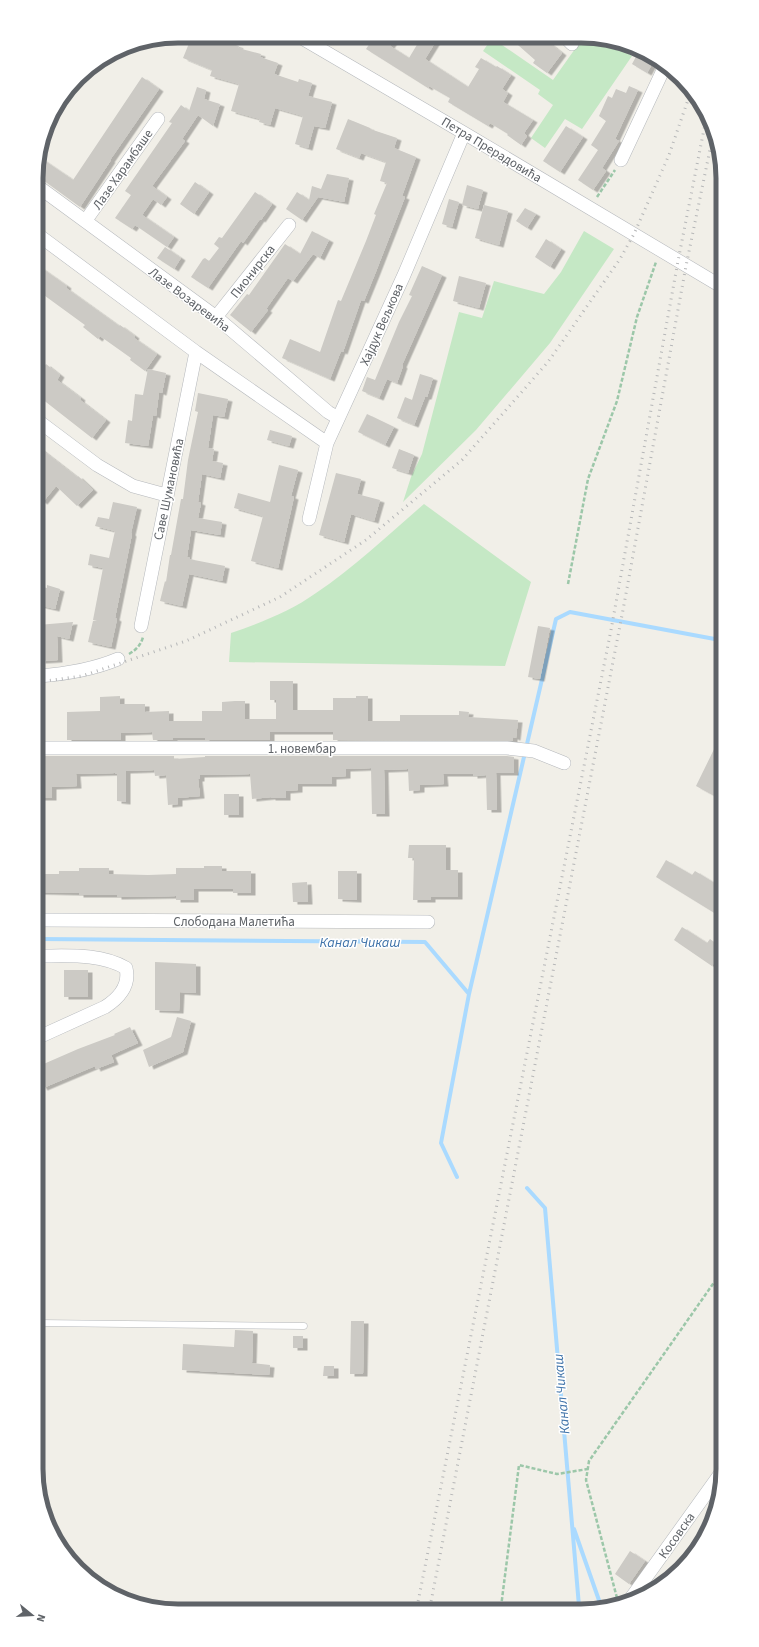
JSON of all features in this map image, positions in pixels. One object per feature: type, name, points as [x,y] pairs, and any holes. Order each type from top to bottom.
[{"type":"street","name":"Петра Прерадовића","points":[[310,43],[464,132],[716,283]]},
{"type":"street","points":[[621,160],[663,71]]},
{"type":"street","name":"Лазе Харамбаше","points":[[86,220],[158,119]]},
{"type":"street","name":"Хајдук Вељкова","points":[[309,519],[327,443],[404,274],[464,132]]},
{"type":"street","name":"Лазе Возаревића","points":[[43,189],[216,317],[328,412],[338,418]]},
{"type":"street","name":"Пионирска","points":[[216,317],[289,225]]},
{"type":"street","points":[[43,239],[196,352],[327,443]]},
{"type":"street","name":"Саве Шумановића","points":[[141,626],[166,495],[196,352]]},
{"type":"street","points":[[43,424],[97,465],[133,486],[166,495]]},
{"type":"street","points":[[43,676],[79,672],[118,659]]},
{"type":"street","name":"1. новембар","points":[[43,748],[507,748],[534,751],[564,763]]},
{"type":"street","name":"Слободана Малетића","points":[[43,920],[428,922]]},
{"type":"street","points":[[43,956],[86,956],[108,959],[126,968],[128,974],[122,991],[115,1000],[43,1035]]},
{"type":"street","name":"Косовска","points":[[626,1596],[716,1479]]},
{"type":"lane","points":[[43,1323],[304,1326]]},
{"type":"path","points":[[593,194],[598,198],[621,160]]},
{"type":"path","points":[[568,584],[588,479],[617,401],[637,316],[661,250]]},
{"type":"path","points":[[118,659],[134,651],[141,644],[143,635],[141,626]]},
{"type":"path","points":[[622,1597],[586,1480],[589,1461],[716,1280]]},
{"type":"path","points":[[501,1604],[519,1465],[557,1474],[588,1469]]},
{"type":"green space","points":[[489,43],[499,43],[553,80],[579,43],[608,46],[623,50],[632,56],[582,129],[565,119],[545,148],[531,138],[553,105],[538,94],[540,90],[483,51]]},
{"type":"green space","points":[[584,231],[614,249],[550,343],[476,430],[403,502],[411,477],[422,454],[459,312],[482,318],[494,281],[544,294],[561,272]]},
{"type":"green space","points":[[424,504],[531,582],[505,666],[229,662],[231,633],[275,616],[306,599],[330,583]]},
{"type":"building","points":[[189,43],[229,43],[239,46],[238,48],[261,54],[260,57],[278,63],[274,74],[298,82],[299,79],[312,83],[308,96],[332,102],[325,128],[314,126],[308,148],[295,144],[303,116],[275,108],[270,125],[259,122],[260,119],[231,111],[239,84],[210,76],[212,70],[183,58]]},
{"type":"building","points":[[370,43],[392,43],[390,46],[409,58],[418,43],[435,43],[425,59],[468,87],[479,69],[475,67],[481,58],[496,67],[497,66],[511,75],[502,89],[508,93],[503,102],[533,120],[524,133],[527,136],[521,145],[507,135],[508,134],[490,123],[488,126],[448,102],[450,98],[429,86],[428,88],[366,49]]},
{"type":"building","points":[[516,43],[549,43],[562,53],[547,73],[533,63],[535,60]]},
{"type":"building","points":[[637,55],[652,64],[647,73],[632,64]]},
{"type":"building","points":[[142,77],[159,89],[110,160],[80,207],[43,180],[44,161],[73,180]]},
{"type":"building","points":[[629,86],[638,90],[615,139],[619,141],[602,168],[606,171],[593,190],[578,180],[598,150],[591,145],[606,121],[599,116],[608,96],[612,98],[616,89],[626,93]]},
{"type":"building","points":[[197,87],[206,90],[204,99],[220,104],[213,126],[198,115],[182,139],[185,141],[152,186],[167,197],[161,205],[153,199],[142,215],[174,237],[167,247],[135,225],[132,229],[115,218],[131,195],[125,191],[172,123],[169,122],[181,105],[189,111]]},
{"type":"building","points":[[348,119],[370,129],[397,138],[394,148],[416,157],[402,196],[405,197],[364,301],[361,300],[343,352],[341,351],[330,379],[282,358],[290,339],[320,352],[338,300],[341,301],[366,241],[376,215],[374,214],[387,183],[380,181],[386,162],[361,153],[359,158],[336,149]]},
{"type":"building","points":[[566,126],[583,137],[560,172],[543,161]]},
{"type":"building","points":[[327,174],[349,178],[344,202],[318,197],[302,220],[286,209],[297,192],[309,200],[312,186],[321,189]]},
{"type":"building","points":[[195,182],[209,192],[194,214],[180,204]]},
{"type":"building","points":[[467,185],[483,190],[478,209],[462,205]]},
{"type":"building","points":[[255,192],[272,204],[243,243],[241,241],[208,288],[191,277],[203,259],[205,258],[209,261],[219,248],[214,244],[219,237],[222,238]]},
{"type":"building","points":[[449,199],[459,202],[452,227],[442,224]]},
{"type":"building","points":[[484,205],[508,211],[499,245],[475,238]]},
{"type":"building","points":[[525,208],[536,214],[527,228],[516,221]]},
{"type":"building","points":[[312,231],[329,240],[320,258],[313,254],[293,281],[288,278],[290,275],[266,309],[268,310],[251,332],[230,315],[247,294],[249,295],[285,244],[300,254]]},
{"type":"building","points":[[546,239],[561,249],[550,267],[535,257]]},
{"type":"building","points":[[165,247],[181,258],[174,269],[157,258]]},
{"type":"building","points":[[422,266],[442,275],[402,365],[403,366],[397,383],[387,379],[379,398],[362,391],[367,377],[375,380],[399,322],[412,296],[409,295]]},
{"type":"building","points":[[43,269],[67,286],[66,288],[119,326],[120,325],[135,336],[134,338],[157,354],[145,371],[130,360],[131,358],[100,336],[98,339],[83,327],[85,325],[43,294]]},
{"type":"building","points":[[459,276],[486,283],[479,308],[453,301]]},
{"type":"building","points":[[46,364],[60,375],[57,380],[81,398],[80,400],[106,420],[92,438],[43,400],[43,368]]},
{"type":"building","points":[[148,369],[166,373],[162,393],[159,392],[156,416],[153,415],[148,446],[125,443],[128,420],[132,421],[135,394],[143,395]]},
{"type":"building","points":[[420,374],[433,378],[427,397],[425,397],[414,425],[397,418],[405,397],[412,400]]},
{"type":"building","points":[[198,393],[228,399],[224,417],[213,415],[208,448],[214,449],[212,461],[223,463],[220,478],[202,474],[198,502],[201,503],[198,518],[222,522],[220,535],[191,530],[187,557],[190,558],[189,559],[225,566],[222,581],[189,574],[182,606],[160,601],[165,581],[166,582],[181,499],[183,499],[188,460],[198,412],[195,411]]},
{"type":"building","points":[[367,414],[394,427],[385,445],[358,432]]},
{"type":"building","points":[[270,430],[292,436],[289,446],[267,440]]},
{"type":"building","points":[[399,449],[414,455],[408,473],[392,468]]},
{"type":"building","points":[[43,451],[77,477],[78,476],[93,490],[77,506],[56,486],[43,502]]},
{"type":"building","points":[[279,465],[298,470],[291,496],[294,497],[278,568],[251,561],[263,516],[234,508],[238,493],[270,502]]},
{"type":"building","points":[[336,473],[361,479],[357,494],[380,500],[374,521],[351,514],[344,542],[319,535]]},
{"type":"building","points":[[113,502],[137,507],[115,618],[117,619],[111,647],[88,642],[93,621],[97,621],[93,620],[103,568],[88,565],[90,554],[109,558],[115,531],[95,526],[98,517],[109,519]]},
{"type":"building","points":[[47,585],[60,589],[55,609],[43,606],[43,587],[47,588]]},
{"type":"building","points":[[73,622],[69,639],[57,636],[58,660],[43,661],[43,625]]},
{"type":"building","points":[[538,626],[550,628],[540,679],[528,677]]},
{"type":"building","points":[[270,681],[293,681],[293,710],[333,710],[333,698],[356,698],[356,696],[368,696],[368,721],[400,721],[400,715],[459,715],[459,711],[469,712],[468,717],[518,720],[516,738],[513,737],[513,741],[333,740],[333,732],[270,732],[270,740],[205,740],[205,738],[173,738],[173,740],[153,740],[152,732],[121,733],[121,740],[67,740],[67,712],[100,711],[100,697],[120,696],[120,704],[145,704],[145,712],[169,711],[169,721],[202,721],[202,711],[222,711],[222,702],[235,701],[245,701],[245,719],[276,719],[276,700],[270,700]]},
{"type":"building","points":[[716,745],[716,797],[696,786]]},
{"type":"building","points":[[43,756],[174,756],[174,759],[205,756],[514,757],[514,773],[496,773],[497,810],[487,810],[486,775],[473,776],[473,774],[443,774],[444,784],[420,785],[420,790],[409,791],[408,769],[384,770],[385,814],[372,814],[371,768],[346,769],[346,776],[332,777],[332,784],[298,784],[298,790],[286,791],[286,798],[271,797],[252,799],[250,774],[200,775],[200,779],[198,779],[200,796],[178,798],[178,804],[168,805],[166,775],[155,776],[154,770],[126,771],[126,802],[117,801],[117,774],[115,773],[76,774],[77,786],[52,787],[52,798],[43,798]]},
{"type":"building","points":[[224,794],[239,794],[239,815],[224,815]]},
{"type":"building","points":[[409,845],[446,845],[446,870],[458,870],[458,897],[431,897],[431,900],[413,900],[414,858],[408,858]]},
{"type":"building","points":[[666,860],[692,875],[695,871],[716,884],[716,914],[656,877]]},
{"type":"building","points":[[204,866],[222,866],[222,871],[251,871],[251,893],[233,893],[233,889],[194,889],[194,900],[176,900],[176,896],[117,897],[117,895],[79,895],[79,893],[43,892],[43,874],[59,874],[59,871],[79,871],[79,868],[109,868],[109,874],[148,875],[176,874],[176,868],[204,868]]},
{"type":"building","points":[[338,871],[357,871],[357,900],[338,899]]},
{"type":"building","points":[[307,882],[308,902],[293,902],[292,883]]},
{"type":"building","points":[[682,927],[707,943],[710,939],[716,943],[716,960],[712,966],[674,940]]},
{"type":"building","points":[[155,962],[196,964],[196,993],[180,992],[179,1011],[155,1010]]},
{"type":"building","points":[[64,970],[88,970],[88,997],[64,997]]},
{"type":"building","points":[[177,1017],[191,1021],[183,1052],[149,1067],[143,1050],[171,1037]]},
{"type":"building","points":[[130,1027],[138,1043],[111,1055],[114,1062],[96,1069],[95,1066],[43,1088],[43,1064],[115,1035],[114,1034]]},
{"type":"building","points":[[351,1321],[364,1321],[363,1374],[350,1374]]},
{"type":"building","points":[[235,1330],[253,1331],[252,1363],[270,1365],[269,1375],[182,1370],[183,1344],[234,1347]]},
{"type":"building","points":[[293,1336],[303,1336],[303,1348],[293,1348]]},
{"type":"building","points":[[324,1366],[334,1366],[334,1376],[323,1376]]},
{"type":"building","points":[[630,1551],[645,1561],[629,1584],[615,1574]]},
{"type":"waterway","points":[[469,994],[556,619],[570,612],[716,639]]},
{"type":"waterway","name":"Канал Чикаш","points":[[43,939],[425,942],[469,994],[441,1143],[457,1177]]},
{"type":"waterway","name":"Канал Чикаш","points":[[527,1188],[545,1208],[579,1604]]},
{"type":"waterway","points":[[574,1529],[600,1603]]},
{"type":"railway","points":[[43,681],[82,676],[186,641],[280,597],[366,540],[462,460],[548,362],[620,259],[634,234],[669,155],[689,97]]},
{"type":"railway","points":[[418,1604],[611,630],[678,261],[705,124]]},
{"type":"railway","points":[[431,1604],[623,610],[686,266],[711,144]]}]
